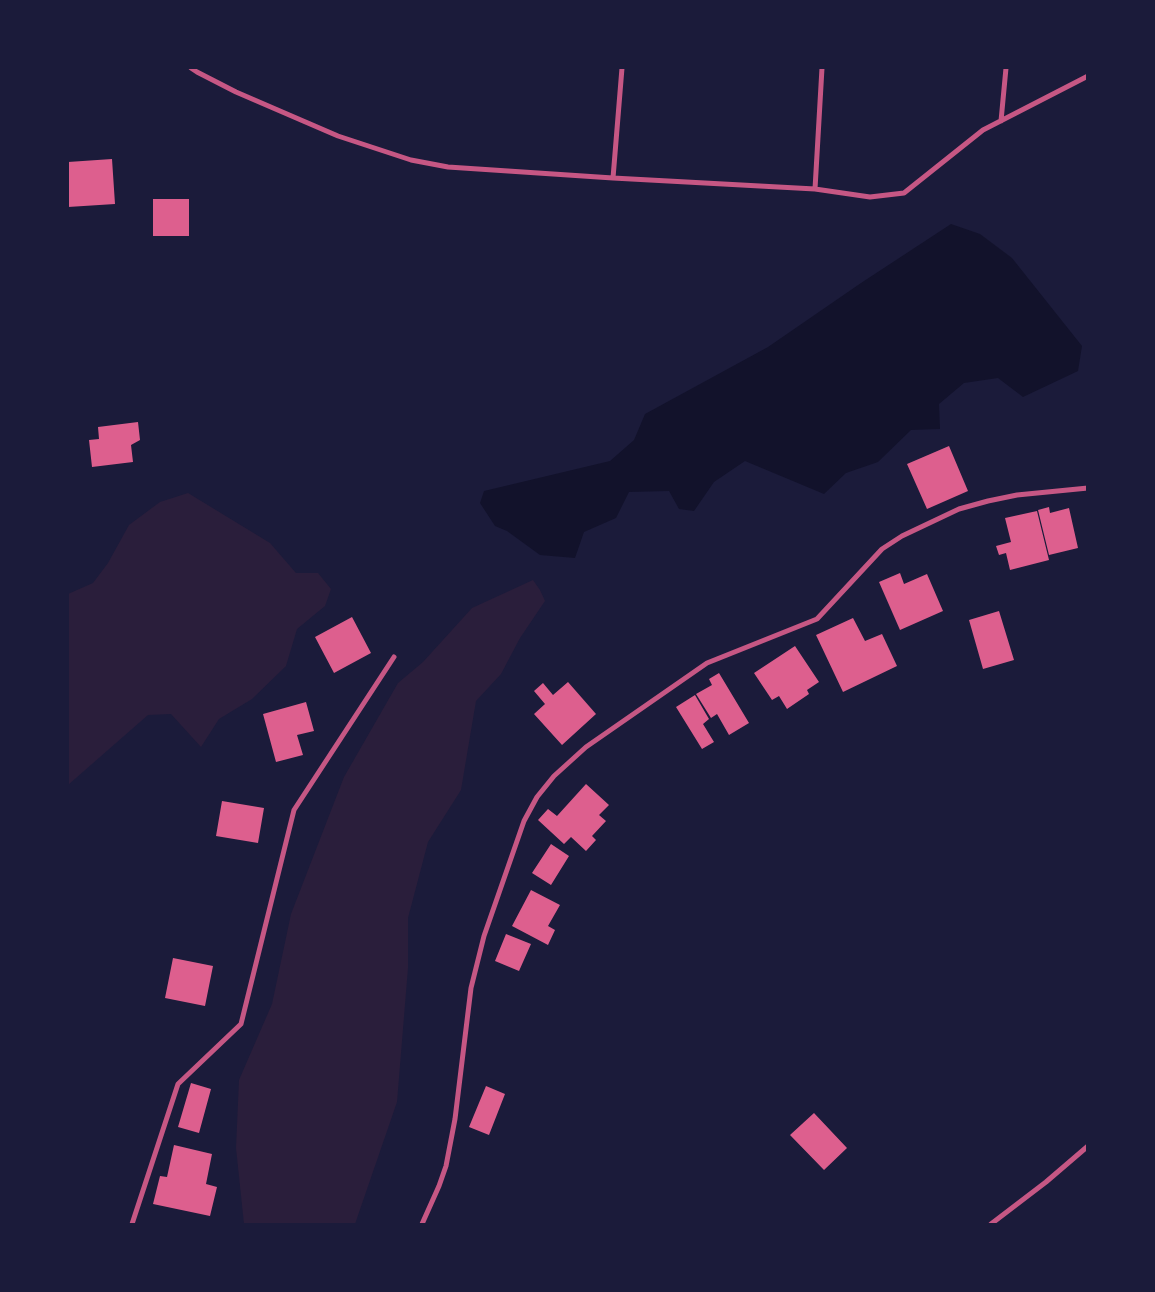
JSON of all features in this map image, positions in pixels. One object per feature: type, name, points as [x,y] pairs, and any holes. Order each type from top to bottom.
[{"type":"street","points":[[191,68],[236,92],[338,136],[411,160],[448,167],[816,189],[870,198],[904,192],[983,130],[1088,76]]},
{"type":"street","points":[[613,178],[622,68]]},
{"type":"street","points":[[816,189],[822,68]]},
{"type":"street","points":[[1001,121],[1006,68]]},
{"type":"street","points":[[422,1224],[446,1166],[455,1119],[471,988],[484,936],[524,821],[537,797],[554,776],[586,747],[707,663],[817,619],[882,548],[902,536],[959,509],[988,501],[1018,495],[1088,488]]},
{"type":"street","points":[[132,1224],[178,1084],[241,1024],[294,810],[394,658]]},
{"type":"street","points":[[991,1224],[1046,1182],[1088,1146]]},
{"type":"shaded area","points":[[951,224],[980,234],[1012,258],[1082,346],[1078,371],[1023,397],[998,378],[964,383],[939,404],[940,429],[911,430],[878,462],[846,473],[824,494],[745,461],[714,482],[694,511],[679,509],[669,491],[629,492],[616,518],[584,532],[575,558],[540,555],[507,531],[495,526],[480,503],[484,491],[610,461],[634,440],[645,414],[768,347]]},
{"type":"shaded area","points":[[188,493],[270,543],[296,573],[318,573],[331,589],[325,606],[297,629],[286,666],[252,699],[219,719],[201,747],[171,714],[148,715],[68,785],[68,594],[93,583],[108,563],[129,525],[160,502]]},
{"type":"shaded area","points":[[533,580],[545,601],[520,638],[501,674],[476,701],[461,790],[428,842],[408,918],[408,968],[397,1102],[355,1224],[244,1224],[236,1148],[239,1080],[272,1004],[291,914],[344,777],[398,683],[423,662],[472,608]]},
{"type":"building","points":[[112,159],[115,204],[68,207],[68,162]]},
{"type":"building","points":[[153,199],[189,199],[189,236],[153,236]]},
{"type":"building","points":[[138,422],[140,440],[131,445],[133,462],[92,467],[89,440],[99,439],[98,427]]},
{"type":"building","points":[[949,446],[968,491],[927,509],[907,464]]},
{"type":"building","points":[[1049,507],[1050,513],[1069,508],[1078,548],[1049,555],[1038,510]]},
{"type":"building","points":[[1037,511],[1049,560],[1010,570],[1006,553],[999,555],[996,546],[1011,542],[1005,518]]},
{"type":"building","points":[[900,573],[904,584],[927,574],[943,611],[900,630],[879,582]]},
{"type":"building","points":[[999,611],[1014,660],[983,669],[969,620]]},
{"type":"building","points":[[352,617],[371,653],[334,673],[315,637]]},
{"type":"building","points":[[853,618],[865,641],[882,634],[897,666],[843,692],[816,635]]},
{"type":"building","points":[[795,646],[819,682],[807,690],[809,694],[787,709],[779,696],[772,700],[754,673]]},
{"type":"building","points":[[719,673],[749,723],[729,735],[717,714],[711,718],[696,694],[712,685],[709,679]]},
{"type":"building","points":[[568,682],[596,714],[562,745],[534,714],[545,704],[534,691],[543,683],[553,695]]},
{"type":"building","points":[[695,695],[709,719],[703,724],[714,742],[702,749],[676,707]]},
{"type":"building","points":[[306,702],[314,731],[297,735],[303,755],[276,762],[263,714]]},
{"type":"building","points":[[586,784],[609,805],[599,815],[606,821],[592,836],[596,840],[586,851],[571,837],[564,844],[538,820],[548,809],[557,816]]},
{"type":"building","points":[[222,801],[264,808],[258,843],[216,836]]},
{"type":"building","points":[[551,844],[569,856],[551,885],[532,873]]},
{"type":"building","points":[[531,890],[560,905],[548,926],[555,930],[548,945],[512,926]]},
{"type":"building","points":[[506,934],[531,944],[519,971],[495,961]]},
{"type":"building","points":[[173,958],[213,966],[205,1006],[165,998]]},
{"type":"building","points":[[191,1083],[211,1089],[199,1133],[178,1127]]},
{"type":"building","points":[[486,1086],[505,1094],[489,1135],[469,1127]]},
{"type":"building","points":[[814,1113],[847,1148],[824,1170],[790,1135]]},
{"type":"building","points":[[174,1145],[212,1154],[206,1184],[217,1187],[210,1216],[153,1204],[160,1176],[167,1177]]}]
